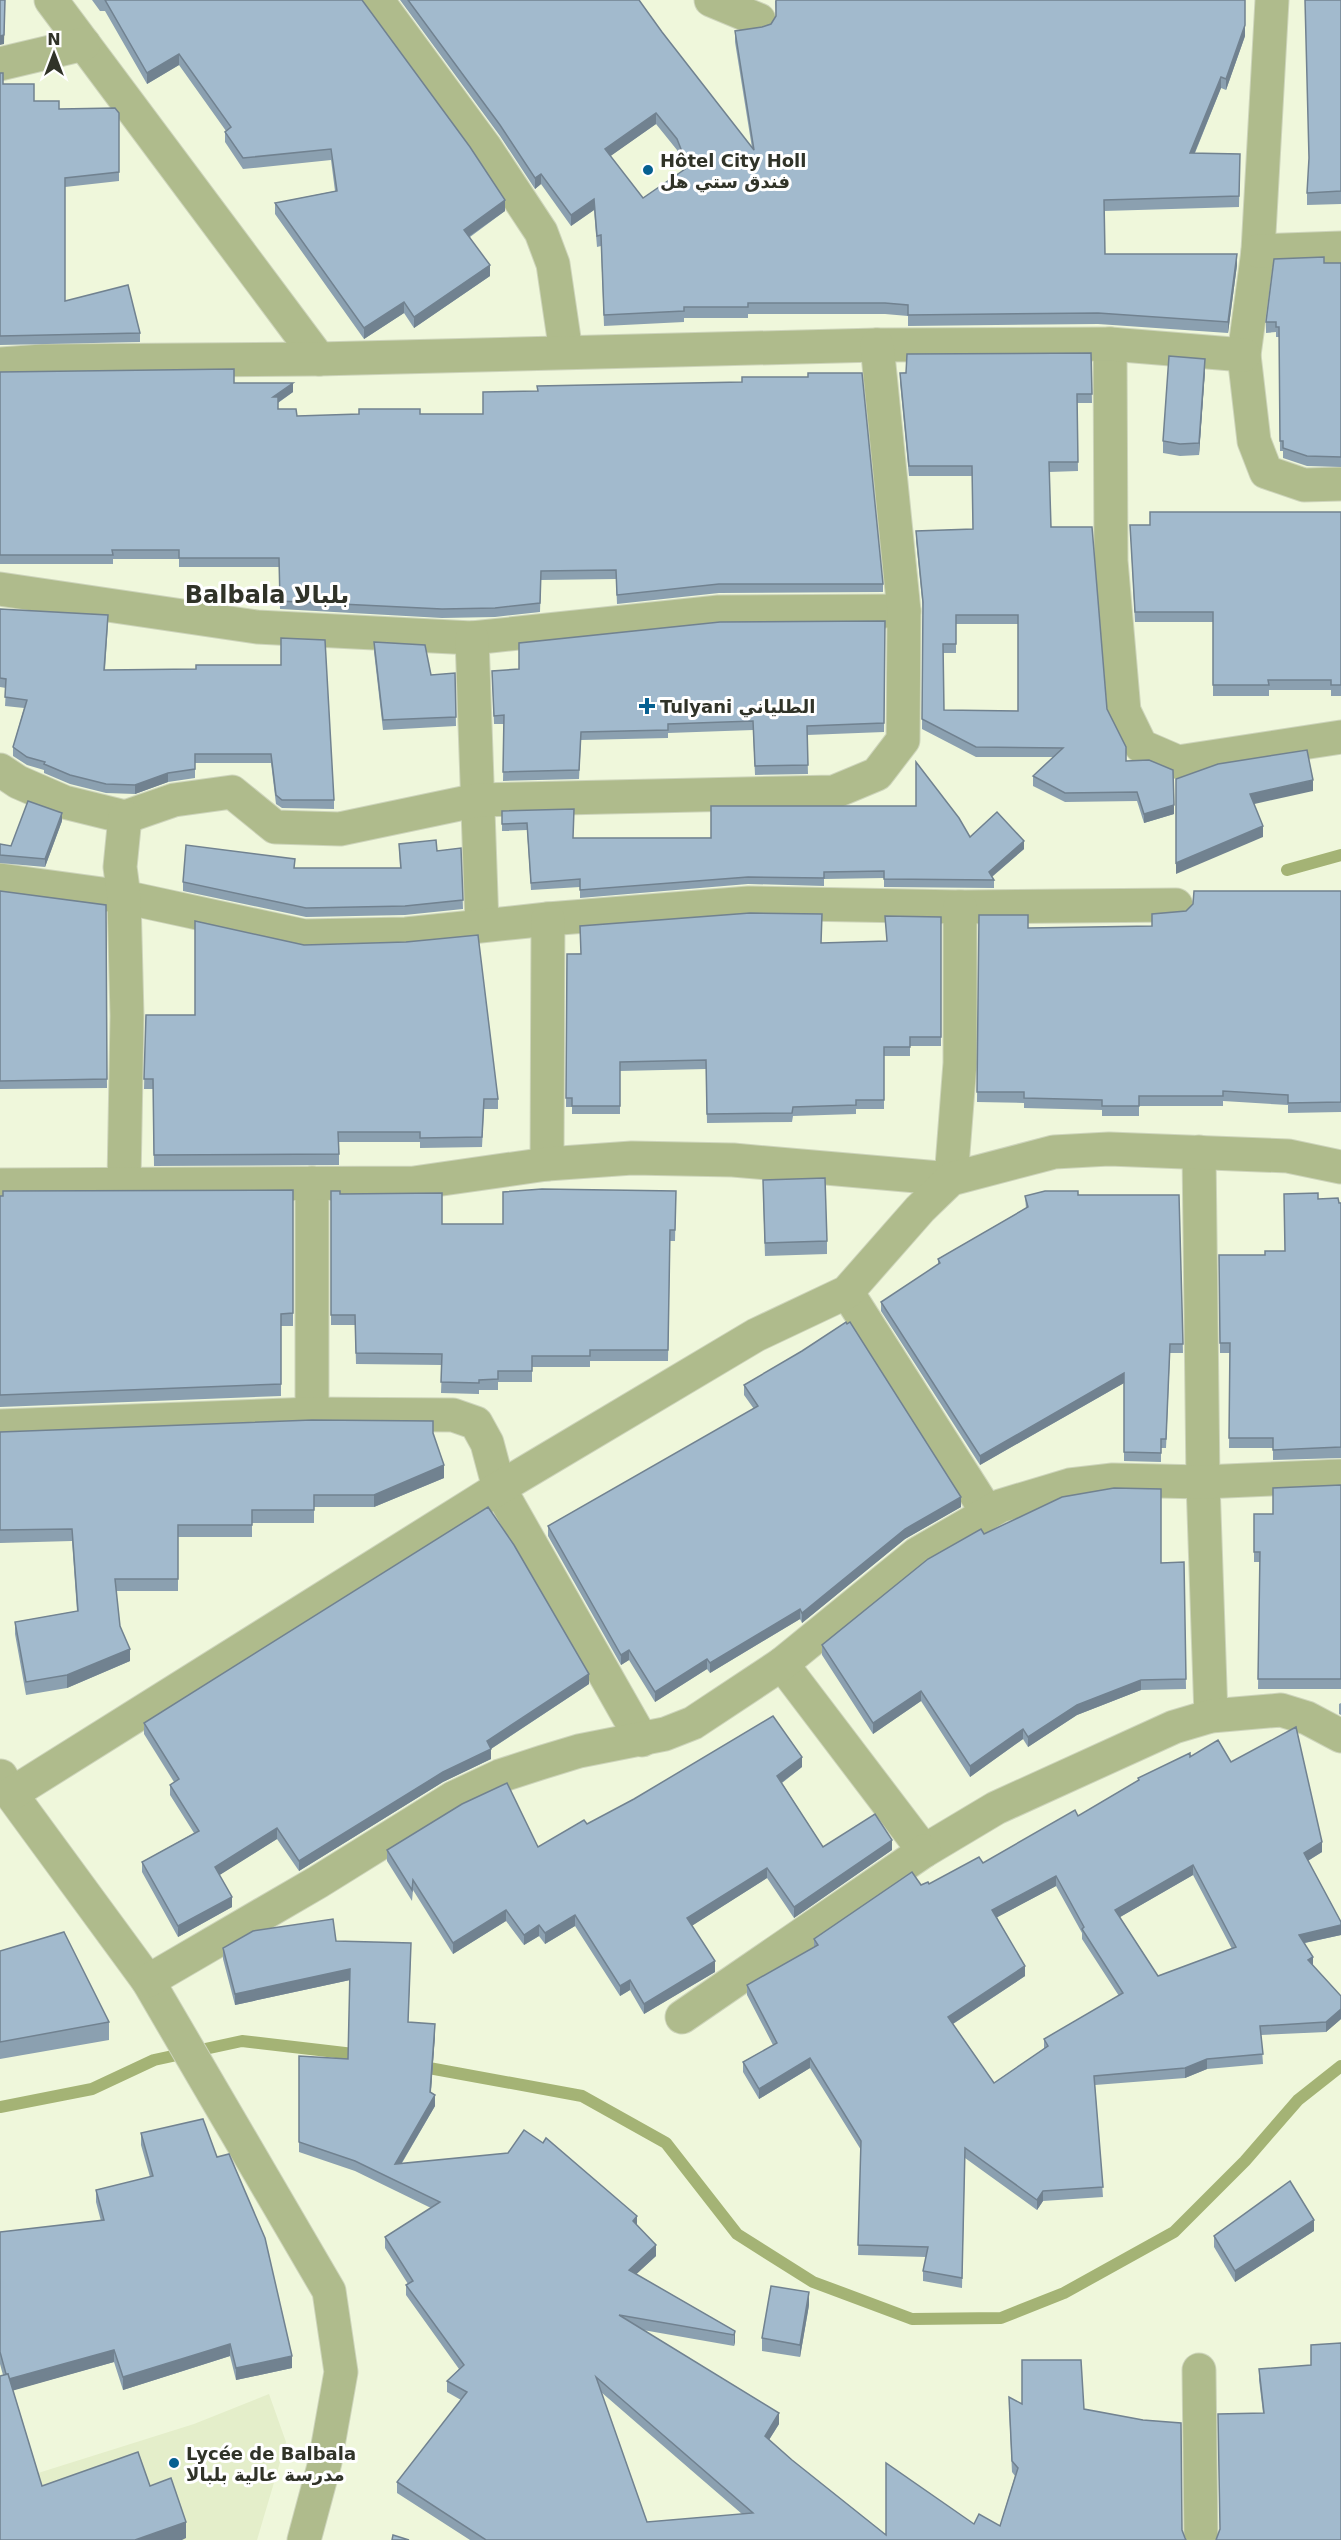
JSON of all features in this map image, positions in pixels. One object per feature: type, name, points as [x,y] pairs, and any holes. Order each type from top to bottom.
[{"type":"street","points":[[51,0],[320,359]]},
{"type":"street","points":[[377,0],[485,147],[541,232],[553,264],[566,352]]},
{"type":"street","points":[[711,0],[759,20]]},
{"type":"street","points":[[1272,0],[1258,251],[1244,355],[1254,441],[1266,472],[1304,485],[1341,484]]},
{"type":"street","points":[[0,64],[84,44]]},
{"type":"street","points":[[1258,251],[1341,248]]},
{"type":"street","points":[[0,364],[67,360],[320,359],[877,345],[1110,344],[1244,355]]},
{"type":"street","points":[[1110,344],[1111,561],[1124,711],[1142,746],[1178,762],[1341,737]]},
{"type":"street","points":[[0,770],[18,782],[64,802],[124,817],[174,800],[232,792],[275,827],[340,829],[478,800],[834,792],[877,774],[903,740],[904,611],[877,345]]},
{"type":"street","points":[[0,589],[257,627],[472,638],[719,612],[904,611]]},
{"type":"street","points":[[472,638],[482,925]]},
{"type":"street","points":[[124,817],[120,867],[124,897],[127,1016],[124,1182]]},
{"type":"street","points":[[0,880],[124,897],[304,936],[406,934],[548,919],[749,903],[960,907],[1176,905]]},
{"type":"street","points":[[304,2540],[325,2462],[340,2372],[329,2291],[148,1981],[5,1784],[756,1335],[847,1292],[920,1209],[951,1179],[960,1063],[960,907]]},
{"type":"street","points":[[547,1164],[548,919]]},
{"type":"street","points":[[0,1185],[124,1182],[414,1182],[547,1164],[632,1158],[733,1161],[951,1179],[1054,1152],[1109,1149],[1288,1156],[1341,1167]]},
{"type":"street","points":[[1199,1152],[1203,1482],[1211,1716]]},
{"type":"street","points":[[312,1182],[312,1414]]},
{"type":"street","points":[[847,1292],[987,1512]]},
{"type":"street","points":[[0,1426],[312,1414],[453,1415],[476,1423],[488,1443],[499,1488],[642,1740]]},
{"type":"street","points":[[148,1981],[318,1882],[453,1798],[500,1776],[543,1762],[579,1751],[642,1740],[693,1723],[782,1664],[917,1554],[1000,1506],[1070,1485],[1113,1480],[1203,1482],[1341,1476]]},
{"type":"street","points":[[782,1664],[924,1851]]},
{"type":"street","points":[[682,2018],[924,1851],[996,1808],[1174,1727],[1211,1716],[1281,1710],[1308,1718],[1341,1736]]},
{"type":"street","points":[[1199,2370],[1201,2540]]},
{"type":"shaded area","name":"Lycée de Balbala مدرسة عالية بلبالا","points":[[269,2394],[286,2442],[257,2540],[0,2540],[0,2485],[194,2424]]},
{"type":"building","points":[[0,0],[5,0],[4,35],[0,36]]},
{"type":"building","points":[[105,0],[362,0],[470,147],[505,200],[464,230],[490,265],[414,317],[404,302],[364,328],[275,203],[337,191],[331,149],[243,158],[225,132],[231,127],[179,54],[147,73]]},
{"type":"building","points":[[408,0],[639,0],[754,150],[735,31],[771,24],[776,16],[776,0],[1245,0],[1245,25],[1226,79],[1221,77],[1190,153],[1240,154],[1239,196],[1104,200],[1105,254],[1237,254],[1228,322],[1098,313],[908,315],[908,305],[885,303],[748,303],[748,307],[684,307],[684,311],[604,315],[601,235],[597,236],[594,199],[571,215],[541,174],[535,178],[500,125]],"holes":[[[656,113],[677,139],[688,167],[643,198],[605,149]]]},
{"type":"building","points":[[1305,0],[1341,0],[1341,191],[1307,193],[1309,158]]},
{"type":"building","points":[[0,73],[3,73],[3,84],[34,84],[34,101],[59,101],[59,109],[115,108],[119,113],[119,172],[65,178],[65,301],[128,285],[140,333],[0,336]]},
{"type":"building","points":[[1324,257],[1324,263],[1341,263],[1341,457],[1307,456],[1283,448],[1283,441],[1280,441],[1279,327],[1276,327],[1276,322],[1266,322],[1274,259]]},
{"type":"building","points":[[1091,353],[1092,394],[1077,394],[1078,462],[1049,462],[1051,527],[1092,527],[1107,709],[1126,747],[1126,761],[1149,760],[1173,770],[1174,805],[1144,814],[1137,792],[1065,793],[1033,776],[1063,748],[976,747],[922,719],[923,602],[916,531],[973,529],[972,466],[909,466],[900,373],[906,373],[907,354]],"holes":[[[956,615],[1018,615],[1018,711],[944,710],[943,644],[956,644]]]},
{"type":"building","points":[[1169,356],[1205,359],[1199,443],[1180,444],[1163,441]]},
{"type":"building","points":[[234,369],[234,383],[293,383],[273,397],[278,397],[278,409],[296,409],[297,416],[359,414],[359,409],[420,409],[420,414],[483,414],[483,392],[538,391],[537,386],[742,382],[742,377],[808,377],[808,373],[862,373],[883,584],[719,584],[617,595],[616,570],[541,571],[540,603],[495,608],[442,609],[280,601],[279,558],[179,558],[179,550],[112,550],[113,555],[0,555],[0,372]]},
{"type":"building","points":[[1150,512],[1341,512],[1341,685],[1331,685],[1331,680],[1268,680],[1269,685],[1213,685],[1213,612],[1135,612],[1130,525],[1150,525]]},
{"type":"building","points":[[0,609],[108,615],[104,670],[196,669],[196,665],[281,665],[281,638],[325,640],[334,800],[282,800],[276,795],[271,754],[195,754],[195,769],[168,773],[135,785],[106,784],[70,775],[44,764],[45,762],[27,757],[13,747],[27,700],[5,697],[6,679],[0,678]]},
{"type":"building","points":[[885,621],[884,723],[807,726],[808,765],[755,766],[753,721],[668,724],[668,730],[581,732],[579,770],[503,772],[504,715],[494,716],[492,671],[519,669],[519,643],[720,622]]},
{"type":"building","points":[[374,642],[425,645],[431,675],[455,673],[456,717],[383,720]]},
{"type":"building","points":[[1307,750],[1313,780],[1250,794],[1263,826],[1176,863],[1176,779],[1218,764]]},
{"type":"building","points":[[916,762],[959,818],[970,837],[997,812],[1024,841],[989,872],[994,880],[884,879],[884,871],[824,872],[824,878],[748,877],[580,890],[580,879],[531,883],[527,823],[502,824],[502,811],[574,809],[573,838],[711,838],[711,806],[916,806]]},
{"type":"building","points":[[28,801],[62,813],[45,859],[0,855],[0,844],[11,846]]},
{"type":"building","points":[[436,840],[437,851],[461,848],[463,900],[405,906],[306,908],[183,882],[186,845],[295,859],[294,868],[401,868],[399,844]]},
{"type":"building","points":[[0,891],[106,905],[107,1079],[0,1081]]},
{"type":"building","points":[[1194,891],[1341,891],[1341,1102],[1288,1103],[1288,1095],[1223,1091],[1223,1096],[1139,1096],[1139,1106],[1102,1106],[1102,1100],[1024,1098],[1024,1092],[977,1092],[979,915],[1028,915],[1028,928],[1152,926],[1152,914],[1186,911],[1193,904]]},
{"type":"building","points":[[750,913],[822,914],[821,943],[887,941],[885,916],[941,917],[941,1037],[910,1037],[910,1047],[884,1047],[884,1100],[856,1100],[856,1105],[793,1107],[792,1113],[707,1114],[706,1060],[620,1062],[620,1106],[572,1106],[572,1098],[566,1098],[567,954],[581,954],[580,926]]},
{"type":"building","points":[[195,921],[304,945],[406,942],[478,935],[498,1099],[484,1099],[482,1137],[420,1138],[420,1132],[338,1132],[339,1154],[154,1155],[153,1079],[144,1079],[146,1015],[195,1015]]},
{"type":"building","points":[[825,1178],[827,1241],[765,1243],[763,1180]]},
{"type":"building","points":[[542,1189],[676,1191],[675,1230],[670,1230],[668,1350],[590,1350],[590,1356],[532,1356],[532,1371],[498,1371],[498,1379],[479,1380],[479,1383],[441,1382],[442,1354],[356,1353],[355,1315],[331,1315],[331,1191],[340,1191],[340,1194],[442,1193],[442,1224],[503,1224],[503,1192]]},
{"type":"building","points":[[293,1190],[293,1313],[281,1314],[281,1384],[0,1395],[0,1196],[3,1196],[3,1191]]},
{"type":"building","points":[[1045,1191],[1078,1191],[1078,1195],[1179,1195],[1183,1344],[1170,1344],[1166,1439],[1161,1439],[1161,1453],[1124,1452],[1124,1373],[980,1456],[881,1302],[940,1263],[938,1259],[1028,1207],[1025,1196]]},
{"type":"building","points":[[1318,1193],[1318,1199],[1338,1198],[1341,1203],[1341,1447],[1273,1450],[1273,1438],[1229,1438],[1230,1343],[1220,1343],[1219,1255],[1265,1255],[1265,1251],[1285,1251],[1284,1194]]},
{"type":"building","points":[[846,1322],[847,1324],[850,1322],[961,1497],[905,1529],[802,1613],[800,1609],[710,1663],[707,1659],[655,1692],[629,1650],[621,1655],[548,1526],[758,1406],[744,1385]]},
{"type":"building","points":[[312,1420],[433,1421],[433,1433],[444,1465],[374,1495],[314,1495],[314,1510],[252,1510],[252,1525],[178,1525],[178,1579],[115,1579],[120,1626],[130,1649],[67,1675],[26,1682],[15,1622],[78,1611],[72,1529],[0,1530],[0,1432]]},
{"type":"building","points":[[1341,1485],[1341,1679],[1258,1679],[1260,1552],[1254,1552],[1254,1514],[1273,1514],[1273,1488]]},
{"type":"building","points":[[1114,1488],[1161,1489],[1161,1563],[1184,1562],[1186,1679],[1141,1680],[1077,1705],[1028,1737],[1023,1729],[970,1766],[921,1691],[873,1723],[822,1645],[928,1559],[981,1529],[984,1534],[1062,1497]]},
{"type":"building","points":[[488,1507],[514,1545],[589,1674],[487,1741],[491,1749],[443,1772],[299,1861],[277,1828],[215,1867],[232,1897],[178,1926],[142,1862],[199,1831],[170,1785],[179,1779],[144,1723]]},
{"type":"building","points":[[773,1716],[802,1757],[777,1776],[823,1847],[875,1814],[892,1840],[794,1907],[767,1868],[687,1918],[715,1961],[644,2004],[630,1980],[620,1986],[575,1915],[545,1933],[539,1925],[524,1935],[506,1910],[453,1943],[413,1880],[412,1890],[387,1850],[462,1804],[507,1783],[538,1847],[584,1820],[587,1824],[634,1799]]},
{"type":"building","points":[[1296,1727],[1322,1842],[1304,1853],[1341,1922],[1341,1925],[1299,1935],[1313,1957],[1308,1960],[1341,1996],[1341,2009],[1326,2022],[1260,2026],[1263,2054],[1207,2059],[1185,2068],[1094,2076],[1103,2187],[1043,2191],[1037,2200],[965,2148],[962,2278],[923,2271],[928,2247],[858,2245],[861,2141],[810,2058],[759,2089],[743,2062],[777,2043],[747,1985],[818,1945],[814,1939],[912,1872],[921,1885],[928,1882],[929,1884],[979,1857],[983,1863],[1075,1810],[1078,1816],[1139,1780],[1138,1778],[1190,1753],[1190,1757],[1218,1740],[1231,1762]],"holes":[[[1193,1865],[1236,1947],[1158,1976],[1115,1910]],[[1056,1876],[1084,1927],[1082,1929],[1123,1993],[1044,2039],[1048,2046],[994,2083],[948,2017],[1025,1966],[992,1910]]]},
{"type":"building","points":[[333,1919],[336,1941],[411,1943],[408,2022],[435,2024],[430,2092],[435,2095],[395,2164],[508,2153],[524,2130],[543,2143],[546,2138],[637,2216],[633,2221],[656,2245],[629,2270],[735,2331],[734,2335],[619,2315],[779,2413],[765,2436],[886,2535],[886,2463],[974,2524],[979,2514],[1000,2526],[1018,2468],[1012,2461],[1009,2397],[1022,2404],[1022,2360],[1081,2360],[1084,2409],[1143,2420],[1181,2423],[1182,2530],[1186,2540],[486,2540],[397,2482],[467,2392],[447,2381],[464,2365],[406,2285],[413,2281],[385,2237],[440,2202],[355,2161],[299,2142],[299,2056],[348,2059],[350,1969],[235,1994],[223,1948],[253,1931]],"holes":[[[596,2377],[753,2513],[647,2522]]]},
{"type":"building","points":[[64,1932],[109,2022],[0,2042],[0,1951]]},
{"type":"building","points":[[203,2119],[217,2157],[229,2154],[265,2238],[292,2356],[236,2368],[230,2344],[123,2377],[114,2350],[9,2379],[0,2352],[0,2232],[104,2220],[96,2190],[153,2176],[141,2133]]},
{"type":"building","points":[[1290,2181],[1314,2220],[1235,2271],[1214,2236]]},
{"type":"building","points":[[771,2286],[809,2292],[800,2345],[762,2338]]},
{"type":"building","points":[[1341,2343],[1341,2540],[1216,2540],[1220,2529],[1218,2414],[1264,2413],[1259,2369],[1311,2365],[1311,2345]]},
{"type":"building","points":[[8,2374],[42,2486],[138,2452],[150,2486],[171,2478],[186,2522],[135,2540],[0,2540],[0,2376]]},
{"type":"building","points":[[393,2535],[409,2540],[392,2540]]},
{"type":"waterway","points":[[1287,870],[1341,855]]},
{"type":"waterway","points":[[0,2107],[92,2089],[154,2060],[242,2041],[362,2055]]},
{"type":"waterway","points":[[418,2066],[582,2096],[666,2143],[737,2234],[813,2282],[912,2319],[1001,2318],[1064,2293],[1174,2232],[1245,2161],[1298,2100],[1341,2066]]},
{"type":"place","name":"Hôtel City Holl فندق ستي هل","points":[[648,170]]},
{"type":"place","name":"Tulyani الطلياني","points":[[647,706]]},
{"type":"place","name":"Lycée de Balbala مدرسة عالية بلبالا","points":[[174,2463]]},
{"type":"district","name":"Balbala بلبالا","points":[[267,595]]}]
